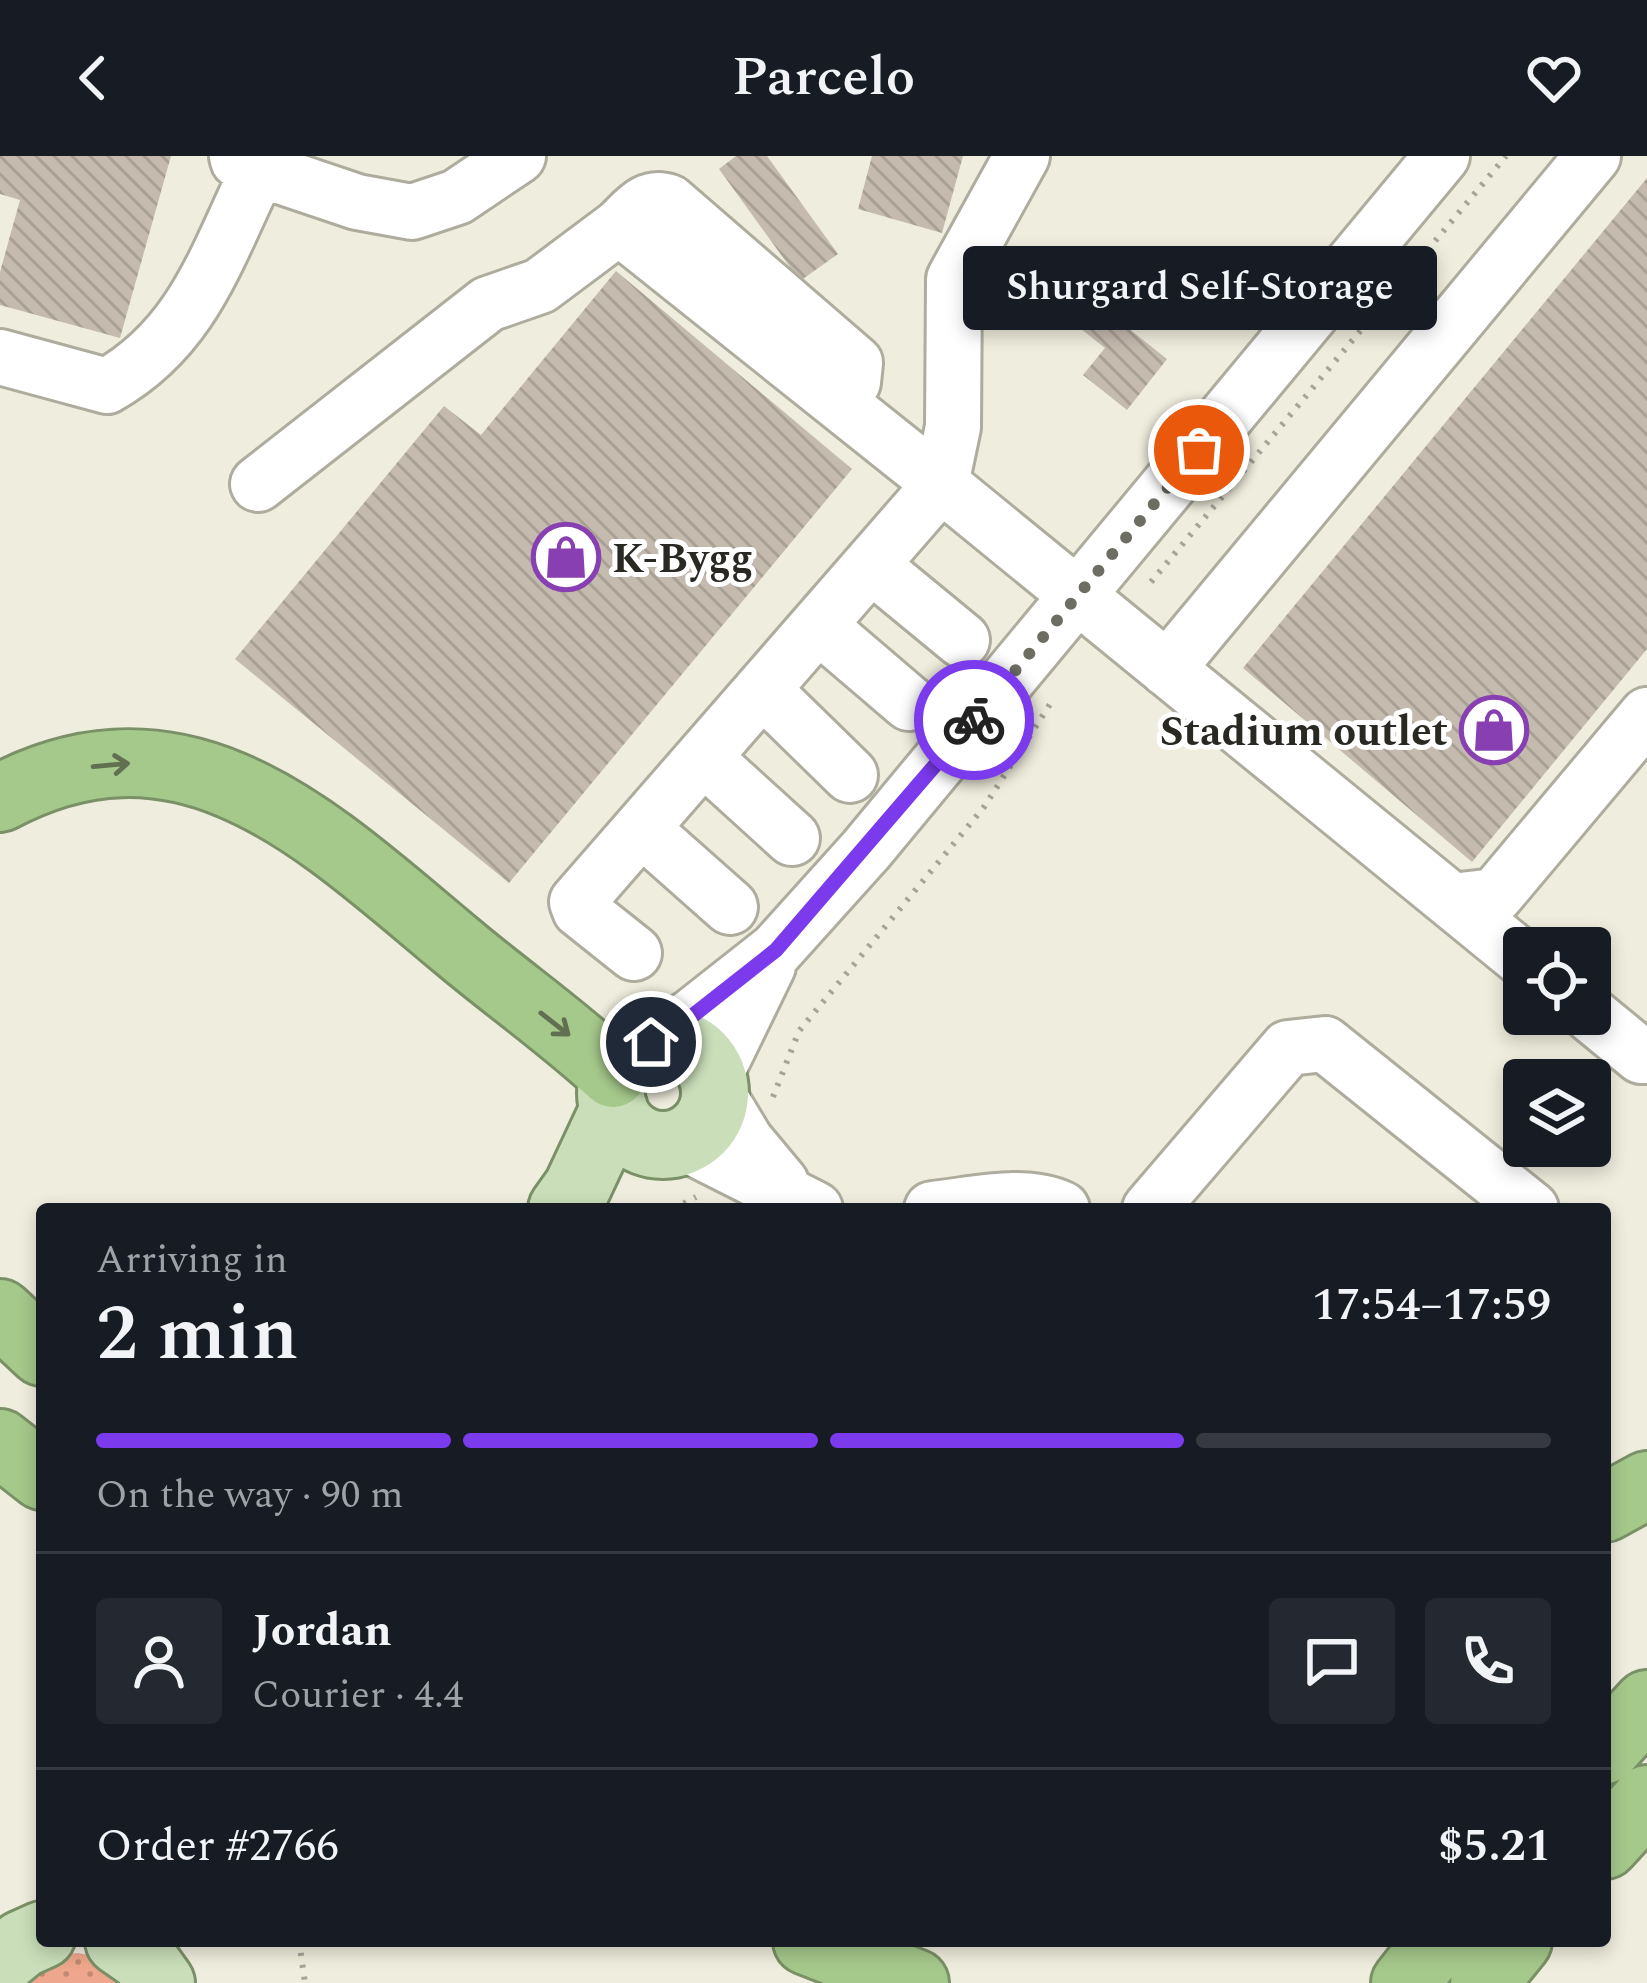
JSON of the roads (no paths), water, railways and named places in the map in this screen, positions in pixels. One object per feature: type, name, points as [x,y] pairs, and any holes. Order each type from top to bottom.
[{"type":"highway","points":[[0,798],[36,779],[106,764],[171,764],[226,779],[295,818],[680,1120]]},
{"type":"highway","points":[[0,1313],[36,1346]]},
{"type":"highway","points":[[0,1364],[36,1391]]},
{"type":"highway","points":[[0,1443],[36,1472]]},
{"type":"highway","points":[[1611,1505],[1647,1485]]},
{"type":"highway","points":[[1611,1743],[1647,1704]]},
{"type":"highway","points":[[1611,1838],[1647,1799]]},
{"type":"highway","points":[[822,1947],[915,1983]]},
{"type":"highway","points":[[1405,1983],[1433,1947]]},
{"type":"highway","points":[[1484,1983],[1513,1947]]},
{"type":"main road","points":[[566,1203],[577,1188],[680,1120]]},
{"type":"main road","points":[[605,1203],[644,1170],[680,1120]]},
{"type":"main road","points":[[127,1947],[143,1958],[161,1983]]},
{"type":"main road","points":[[176,1983],[181,1947]]},
{"type":"street","points":[[0,357],[107,386],[159,350],[184,320],[248,162],[357,202],[412,212],[457,197],[518,156]]},
{"type":"street","points":[[634,953],[580,910],[577,902],[941,484],[953,427],[954,279],[1022,156]]},
{"type":"street","points":[[680,1120],[691,1017],[776,950],[1095,610],[1442,156]]},
{"type":"street","points":[[1167,669],[1593,156]]},
{"type":"street","points":[[258,484],[488,304],[540,286],[619,227],[1503,943]]},
{"type":"street","points":[[872,565],[962,640]]},
{"type":"street","points":[[819,626],[909,703]]},
{"type":"street","points":[[763,690],[850,775]]},
{"type":"street","points":[[1452,902],[1495,896],[1647,715]]},
{"type":"street","points":[[704,758],[792,838]]},
{"type":"street","points":[[642,829],[730,908]]},
{"type":"street","points":[[680,1120],[776,950]]},
{"type":"street","points":[[1611,1031],[1647,1056]]},
{"type":"street","points":[[1155,1203],[1288,1048],[1325,1044],[1524,1203]]},
{"type":"street","points":[[680,1120],[803,1202]]},
{"type":"street","points":[[993,1203],[1049,1203]]},
{"type":"place","name":"Shurgard Self-Storage","points":[[1199,450]]},
{"type":"place","name":"K-Bygg","points":[[566,557]]},
{"type":"place","name":"Stadium outlet","points":[[1494,730]]}]
